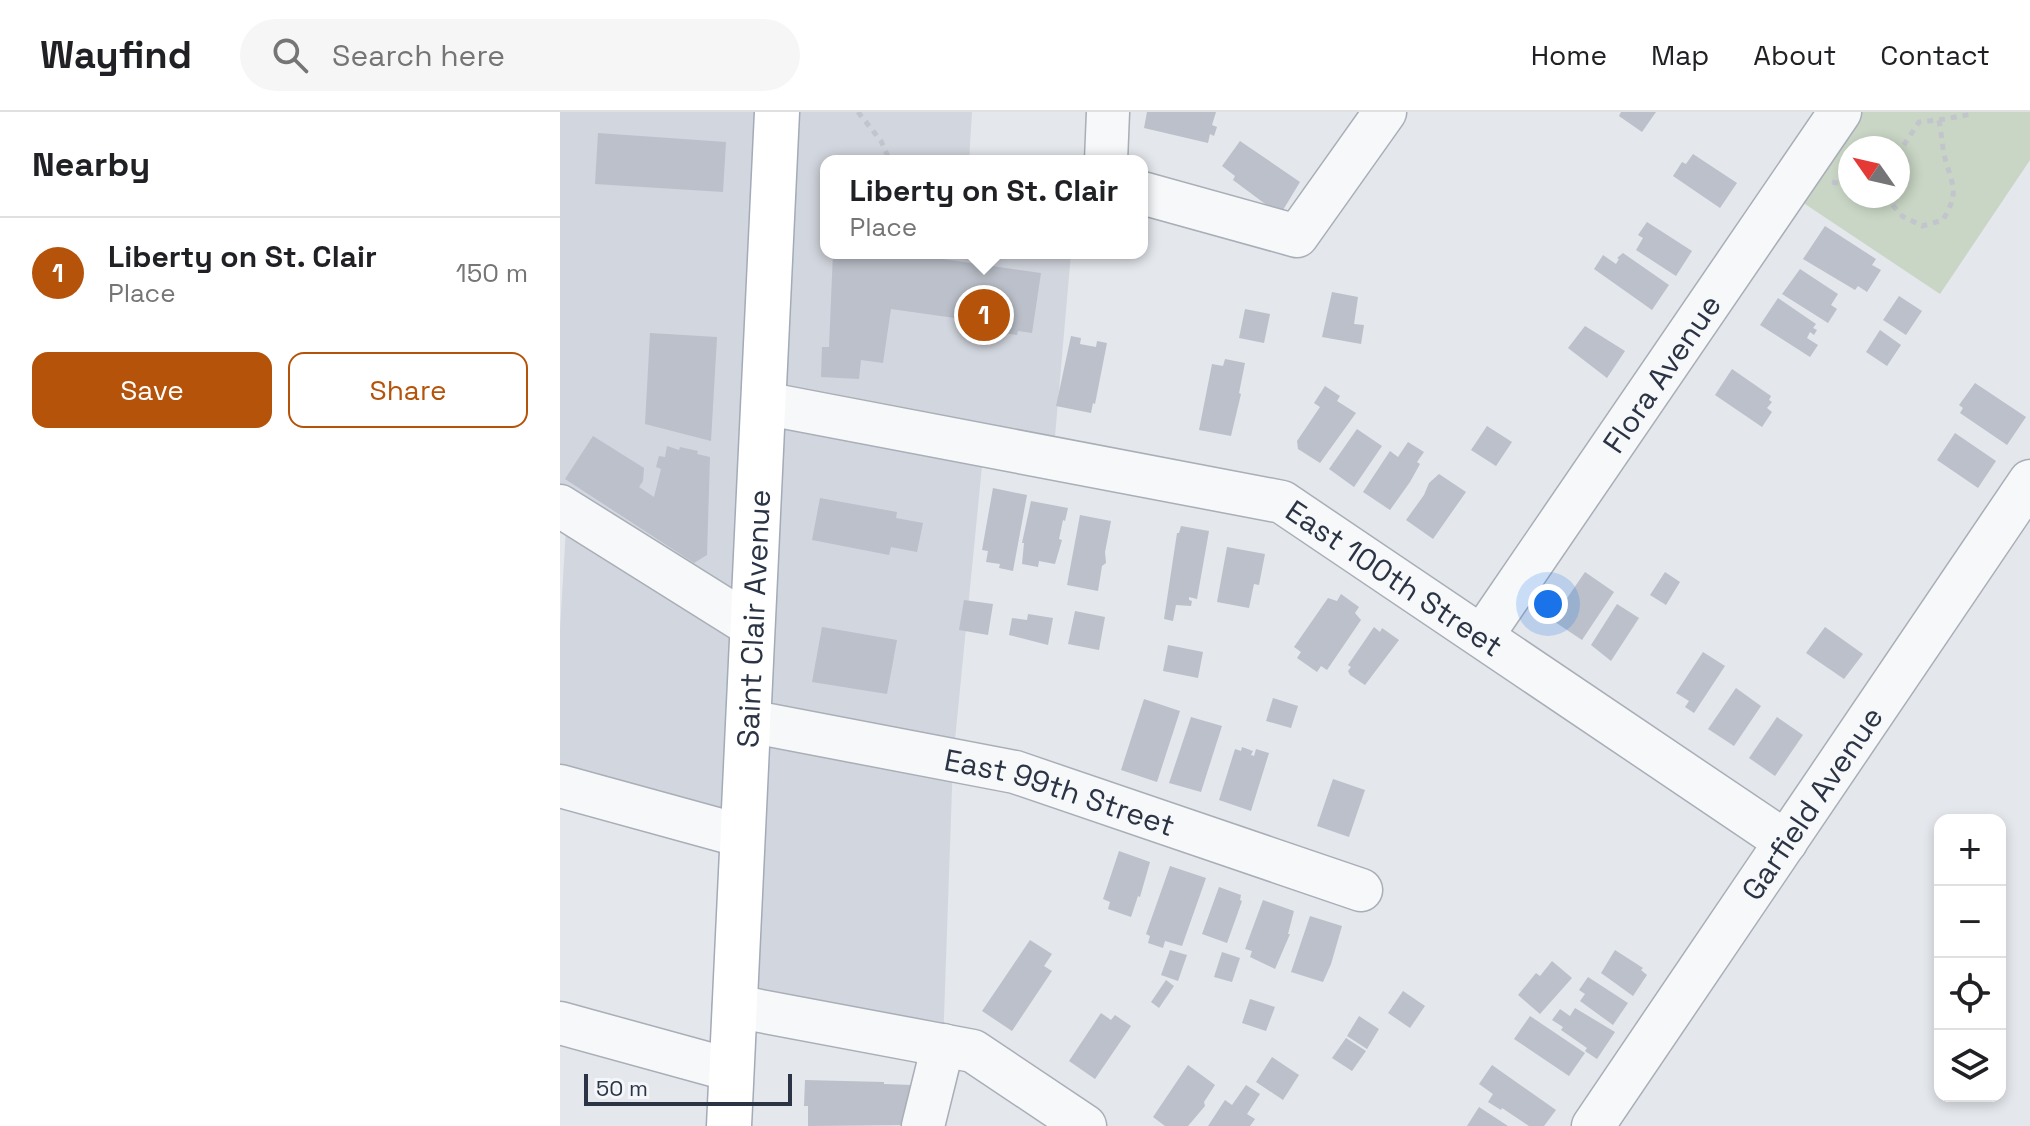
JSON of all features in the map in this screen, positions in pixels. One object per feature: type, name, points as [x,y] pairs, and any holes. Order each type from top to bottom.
[{"type":"main road","name":"Saint Clair Avenue","points":[[729,1126],[777,112]]},
{"type":"street","points":[[1106,155],[1108,112]]},
{"type":"street","points":[[1148,195],[1297,236],[1385,112]]},
{"type":"street","name":"Flora Avenue","points":[[1482,636],[1840,112]]},
{"type":"street","name":"East 100th Street","points":[[763,403],[1282,502],[1786,842]]},
{"type":"street","name":"Garfield Avenue","points":[[1593,1126],[2030,481]]},
{"type":"street","points":[[560,506],[753,627]]},
{"type":"street","name":"East 99th Street","points":[[748,721],[1015,772],[1361,890]]},
{"type":"street","points":[[560,786],[742,836]]},
{"type":"street","points":[[734,1006],[973,1051],[1085,1126]]},
{"type":"street","points":[[560,1023],[731,1070]]},
{"type":"street","points":[[923,1126],[943,1045]]},
{"type":"path","points":[[858,112],[881,141],[887,155]]},
{"type":"path","points":[[1910,136],[1919,122],[1971,112]]},
{"type":"path","points":[[1895,208],[1902,216],[1922,226],[1943,220],[1954,201],[1954,180],[1947,165],[1939,120]]},
{"type":"shaded area","points":[[560,112],[972,112],[969,155],[820,155],[820,259],[1070,259],[1053,459],[984,446],[953,760],[943,1045],[734,1006],[742,836],[560,786],[560,629],[567,511],[560,506]]},
{"type":"green space","points":[[1862,112],[2030,112],[2030,160],[1940,294],[1802,202],[1838,148],[1838,208],[1910,208],[1910,136],[1846,136]]},
{"type":"building","points":[[1147,112],[1216,112],[1212,125],[1217,127],[1214,136],[1210,134],[1208,143],[1144,128]]},
{"type":"building","points":[[1621,112],[1656,112],[1642,132],[1619,116]]},
{"type":"building","points":[[598,133],[726,142],[723,192],[595,184]]},
{"type":"building","points":[[1240,141],[1300,182],[1280,215],[1233,180],[1235,176],[1222,166]]},
{"type":"building","points":[[1693,154],[1737,183],[1720,208],[1673,176],[1682,162],[1686,164]]},
{"type":"building","points":[[1647,222],[1692,251],[1676,276],[1636,250],[1643,238],[1638,235]]},
{"type":"building","points":[[1825,226],[1876,259],[1872,265],[1881,270],[1867,292],[1858,286],[1855,290],[1803,259]]},
{"type":"building","points":[[1623,253],[1669,285],[1652,310],[1594,269],[1603,255],[1616,264]]},
{"type":"building","points":[[833,259],[943,259],[1041,273],[1032,333],[1018,331],[1017,335],[975,329],[976,321],[891,309],[883,363],[861,360],[859,379],[821,377],[822,347],[829,347]]},
{"type":"building","points":[[1800,269],[1838,294],[1831,305],[1837,309],[1828,323],[1782,294]]},
{"type":"building","points":[[1332,292],[1358,297],[1354,324],[1364,325],[1361,344],[1322,337]]},
{"type":"building","points":[[1899,296],[1922,311],[1906,335],[1883,320]]},
{"type":"building","points":[[1778,298],[1816,324],[1814,335],[1810,332],[1807,338],[1818,345],[1810,357],[1760,325]]},
{"type":"building","points":[[1245,309],[1270,314],[1264,343],[1239,338]]},
{"type":"building","points":[[1585,326],[1625,351],[1607,378],[1568,348]]},
{"type":"building","points":[[1880,330],[1901,345],[1887,366],[1866,352]]},
{"type":"building","points":[[650,333],[717,337],[711,441],[645,424]]},
{"type":"building","points":[[1071,336],[1081,338],[1080,344],[1096,347],[1097,341],[1107,343],[1091,413],[1056,406]]},
{"type":"building","points":[[1225,359],[1245,363],[1231,436],[1199,430],[1212,364],[1223,366]]},
{"type":"building","points":[[1732,369],[1771,396],[1769,400],[1772,402],[1767,408],[1772,412],[1762,427],[1715,395]]},
{"type":"building","points":[[1975,383],[2026,417],[2007,445],[1960,413],[1963,408],[1959,405]]},
{"type":"building","points":[[1325,386],[1340,396],[1337,401],[1356,413],[1320,463],[1298,449],[1297,441],[1320,407],[1314,403]]},
{"type":"building","points":[[1487,426],[1512,442],[1496,466],[1471,450]]},
{"type":"building","points":[[1357,429],[1382,446],[1354,487],[1329,469]]},
{"type":"building","points":[[1955,433],[1996,461],[1978,488],[1937,460]]},
{"type":"building","points":[[593,436],[644,468],[639,487],[654,497],[661,469],[656,467],[659,456],[665,457],[667,446],[698,451],[697,454],[710,457],[707,555],[694,563],[565,479]]},
{"type":"building","points":[[1408,442],[1424,452],[1410,482],[1390,510],[1363,492],[1390,451],[1398,457]]},
{"type":"building","points":[[1439,474],[1466,492],[1433,539],[1406,520],[1429,483]]},
{"type":"building","points":[[993,488],[1027,495],[1013,571],[999,568],[1000,564],[986,562],[988,551],[982,550]]},
{"type":"building","points":[[820,498],[897,512],[896,518],[923,523],[917,552],[891,547],[889,555],[812,540]]},
{"type":"building","points":[[1031,501],[1068,508],[1055,564],[1039,561],[1038,567],[1022,564],[1022,543]]},
{"type":"building","points":[[1080,515],[1111,521],[1106,563],[1102,566],[1098,591],[1067,585]]},
{"type":"building","points":[[1181,526],[1209,531],[1197,599],[1189,597],[1191,606],[1176,605],[1173,621],[1164,619],[1177,533]]},
{"type":"building","points":[[1227,547],[1265,554],[1259,585],[1254,584],[1249,608],[1217,602]]},
{"type":"building","points":[[1585,572],[1614,592],[1582,640],[1552,620]]},
{"type":"building","points":[[1665,572],[1680,582],[1666,605],[1650,595]]},
{"type":"building","points":[[1341,594],[1359,607],[1355,613],[1361,620],[1327,670],[1321,666],[1317,672],[1297,658],[1301,652],[1294,647],[1328,598],[1337,601]]},
{"type":"building","points":[[964,600],[993,604],[988,635],[959,630]]},
{"type":"building","points":[[1617,604],[1639,618],[1611,661],[1591,645]]},
{"type":"building","points":[[1075,611],[1105,617],[1099,650],[1068,644]]},
{"type":"building","points":[[1028,614],[1053,618],[1048,645],[1009,635],[1012,618],[1027,620]]},
{"type":"building","points":[[822,627],[897,640],[887,694],[812,682]]},
{"type":"building","points":[[1374,627],[1380,632],[1382,628],[1399,640],[1365,685],[1350,675],[1348,671],[1351,667],[1348,665]]},
{"type":"building","points":[[1825,627],[1863,654],[1844,679],[1806,653]]},
{"type":"building","points":[[1168,645],[1203,652],[1198,678],[1163,671]]},
{"type":"building","points":[[1703,652],[1725,666],[1694,713],[1685,707],[1689,701],[1676,693]]},
{"type":"building","points":[[1736,688],[1761,706],[1734,746],[1708,729]]},
{"type":"building","points":[[1273,698],[1298,706],[1291,728],[1266,721]]},
{"type":"building","points":[[1144,699],[1180,711],[1157,782],[1121,770]]},
{"type":"building","points":[[1191,717],[1222,726],[1201,792],[1169,783]]},
{"type":"building","points":[[1777,717],[1803,735],[1775,776],[1749,758]]},
{"type":"building","points":[[1242,747],[1253,751],[1251,755],[1254,756],[1256,749],[1269,753],[1251,811],[1219,800],[1235,749],[1241,751]]},
{"type":"building","points":[[1333,779],[1365,790],[1349,837],[1317,826]]},
{"type":"building","points":[[1119,851],[1150,862],[1131,917],[1108,909],[1110,902],[1103,899]]},
{"type":"building","points":[[1170,866],[1206,878],[1182,946],[1165,941],[1163,948],[1148,943],[1150,936],[1146,934]]},
{"type":"building","points":[[1219,887],[1241,895],[1242,901],[1227,943],[1202,934]]},
{"type":"building","points":[[1263,900],[1294,911],[1290,934],[1275,969],[1250,957],[1252,951],[1245,949]]},
{"type":"building","points":[[1310,916],[1342,926],[1323,982],[1291,972]]},
{"type":"building","points":[[1030,940],[1052,954],[1044,966],[1052,971],[1012,1031],[982,1011]]},
{"type":"building","points":[[1170,950],[1187,955],[1178,981],[1161,975]]},
{"type":"building","points":[[1615,950],[1643,968],[1641,970],[1647,975],[1633,996],[1601,973]]},
{"type":"building","points":[[1222,952],[1240,958],[1232,982],[1214,977]]},
{"type":"building","points":[[1552,961],[1572,978],[1540,1014],[1518,995],[1536,973],[1540,976]]},
{"type":"building","points":[[1588,977],[1628,1003],[1613,1025],[1580,1001],[1585,994],[1579,990]]},
{"type":"building","points":[[1166,980],[1174,986],[1159,1008],[1151,1002]]},
{"type":"building","points":[[1403,991],[1425,1006],[1410,1028],[1388,1013]]},
{"type":"building","points":[[1250,999],[1275,1007],[1266,1031],[1242,1023]]},
{"type":"building","points":[[1575,1008],[1615,1032],[1597,1059],[1552,1020],[1560,1009],[1570,1016]]},
{"type":"building","points":[[1101,1013],[1111,1020],[1115,1015],[1131,1026],[1095,1079],[1069,1061]]},
{"type":"building","points":[[1359,1016],[1379,1029],[1367,1049],[1347,1036]]},
{"type":"building","points":[[1530,1016],[1585,1053],[1569,1076],[1514,1039]]},
{"type":"building","points":[[1346,1038],[1366,1051],[1352,1071],[1332,1058]]},
{"type":"building","points":[[1272,1057],[1299,1075],[1283,1100],[1256,1082]]},
{"type":"building","points":[[1188,1065],[1215,1085],[1204,1102],[1205,1106],[1188,1126],[1165,1126],[1153,1117]]},
{"type":"building","points":[[1492,1065],[1556,1110],[1544,1126],[1529,1126],[1488,1102],[1493,1094],[1479,1084]]},
{"type":"building","points":[[805,1080],[912,1085],[911,1125],[808,1126],[808,1106],[804,1106]]},
{"type":"building","points":[[1246,1085],[1260,1094],[1247,1114],[1255,1119],[1250,1126],[1208,1126],[1225,1100],[1232,1105]]},
{"type":"building","points":[[1479,1107],[1508,1126],[1467,1126]]},
{"type":"place","name":"Liberty on St. Clair","points":[[984,315]]}]
